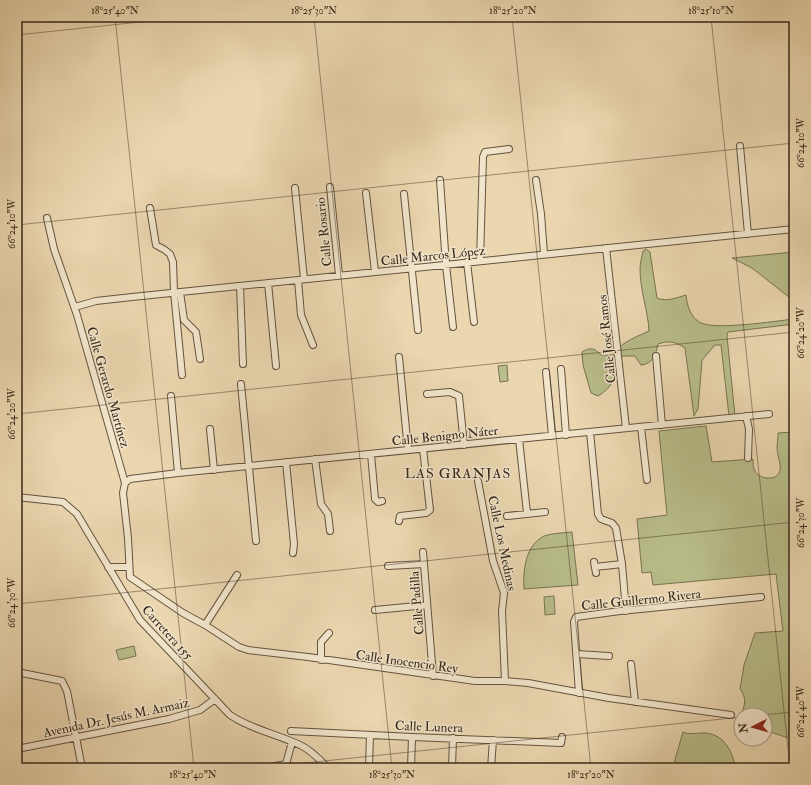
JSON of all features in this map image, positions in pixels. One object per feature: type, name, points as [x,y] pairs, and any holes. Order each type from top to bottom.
[{"type":"street","points":[[740,146],[748,234]]},
{"type":"street","points":[[480,261],[485,152],[491,150],[509,149]]},
{"type":"street","points":[[440,180],[446,264],[453,327]]},
{"type":"street","points":[[536,180],[544,254]]},
{"type":"street","name":"Calle Rosario","points":[[330,187],[339,276]]},
{"type":"street","points":[[295,188],[301,279],[301,315],[313,345]]},
{"type":"street","points":[[366,193],[376,272]]},
{"type":"street","points":[[404,194],[418,330]]},
{"type":"street","points":[[150,208],[156,245],[170,254],[173,262],[177,292],[182,375]]},
{"type":"street","name":"Calle Gerardo Martínez","points":[[47,218],[54,249],[75,307],[125,483],[123,493],[128,538],[128,567]]},
{"type":"street","name":"Calle Marcos López","points":[[75,307],[96,301],[177,292],[794,229]]},
{"type":"street","name":"Calle José Ramos","points":[[606,248],[626,428]]},
{"type":"street","points":[[467,262],[474,322]]},
{"type":"street","points":[[268,283],[276,366]]},
{"type":"street","points":[[240,286],[243,364]]},
{"type":"street","points":[[177,292],[184,320],[196,332],[200,359]]},
{"type":"street","points":[[656,356],[662,425]]},
{"type":"street","points":[[399,357],[408,450]]},
{"type":"street","points":[[561,370],[566,435]]},
{"type":"street","points":[[546,372],[552,436]]},
{"type":"street","points":[[242,384],[256,541]]},
{"type":"street","points":[[427,394],[450,392],[459,396],[464,445]]},
{"type":"street","points":[[171,396],[178,473]]},
{"type":"street","name":"Calle Benigno Náter","points":[[125,483],[130,479],[178,473],[769,414]]},
{"type":"street","points":[[746,416],[749,429],[748,458]]},
{"type":"street","points":[[641,427],[647,480]]},
{"type":"street","points":[[210,429],[214,470]]},
{"type":"street","points":[[590,432],[598,514],[602,519],[612,524],[616,528],[622,564],[626,611]]},
{"type":"street","points":[[519,439],[527,514]]},
{"type":"street","points":[[399,521],[400,516],[426,513],[430,510],[423,449]]},
{"type":"street","points":[[371,454],[375,499],[378,502],[382,501]]},
{"type":"street","points":[[315,459],[320,504],[328,514],[330,531]]},
{"type":"street","points":[[286,462],[294,544],[293,553]]},
{"type":"street","name":"Calle Los Medinas","points":[[478,481],[493,561],[504,593],[502,611],[505,681]]},
{"type":"street","name":"Carretera 155","points":[[17,497],[63,502],[77,514],[140,620],[230,715],[248,725],[302,746],[314,754],[328,768]]},
{"type":"street","points":[[507,516],[545,512]]},
{"type":"street","name":"Calle Padilla","points":[[423,552],[433,676]]},
{"type":"street","points":[[388,566],[424,564]]},
{"type":"street","points":[[595,567],[622,564]]},
{"type":"street","points":[[108,567],[128,567]]},
{"type":"street","name":"Calle Inocencio Rey","points":[[128,567],[130,577],[183,613],[239,647],[248,650],[475,681],[528,683],[635,702],[731,715]]},
{"type":"street","points":[[205,625],[237,575]]},
{"type":"street","name":"Calle Guillermo Rivera","points":[[579,693],[574,622],[576,617],[761,597]]},
{"type":"street","points":[[374,610],[428,605]]},
{"type":"street","points":[[321,660],[322,642],[329,633]]},
{"type":"street","points":[[577,654],[609,656]]},
{"type":"street","points":[[631,664],[635,702]]},
{"type":"street","points":[[17,672],[62,681],[67,691],[82,768]]},
{"type":"street","name":"Avenida Dr. Jesús M. Armaiz","points":[[17,749],[169,719],[200,710],[215,699]]},
{"type":"street","name":"Calle Lunera","points":[[291,731],[561,743],[562,737]]},
{"type":"street","points":[[369,768],[370,735]]},
{"type":"street","points":[[410,768],[412,737]]},
{"type":"street","points":[[452,768],[453,738]]},
{"type":"street","points":[[491,768],[493,740]]},
{"type":"street","points":[[264,768],[287,766],[292,742]]},
{"type":"green space","points":[[646,249],[650,252],[657,298],[668,300],[686,295],[687,303],[693,317],[699,322],[706,325],[730,326],[794,319],[794,324],[728,332],[727,336],[735,416],[729,416],[721,345],[715,345],[702,360],[698,409],[694,416],[685,348],[672,342],[658,344],[653,358],[645,364],[641,365],[635,356],[623,356],[615,364],[615,375],[609,387],[598,396],[591,393],[583,365],[582,352],[592,349],[601,355],[611,355],[628,341],[649,331],[641,285],[640,269],[643,251]]},
{"type":"green space","points":[[794,252],[794,301],[752,268],[732,258]]},
{"type":"green space","points":[[507,365],[508,381],[500,382],[498,366]]},
{"type":"green space","points":[[706,426],[712,462],[753,459],[753,467],[757,474],[767,478],[777,476],[780,471],[777,450],[778,433],[794,432],[794,740],[773,733],[773,707],[744,707],[744,695],[740,689],[744,665],[755,633],[783,631],[776,574],[653,585],[651,572],[642,573],[637,519],[667,515],[659,431]]},
{"type":"green space","points":[[572,532],[578,585],[524,589],[526,559],[529,552],[538,540],[544,536]]},
{"type":"green space","points":[[554,596],[555,614],[545,615],[544,597]]},
{"type":"green space","points":[[134,646],[136,656],[119,660],[116,650]]},
{"type":"green space","points":[[683,732],[690,734],[709,733],[721,739],[732,755],[735,768],[674,768],[673,767]]},
{"type":"district","name":"LAS GRANJAS","points":[[458,473]]}]
